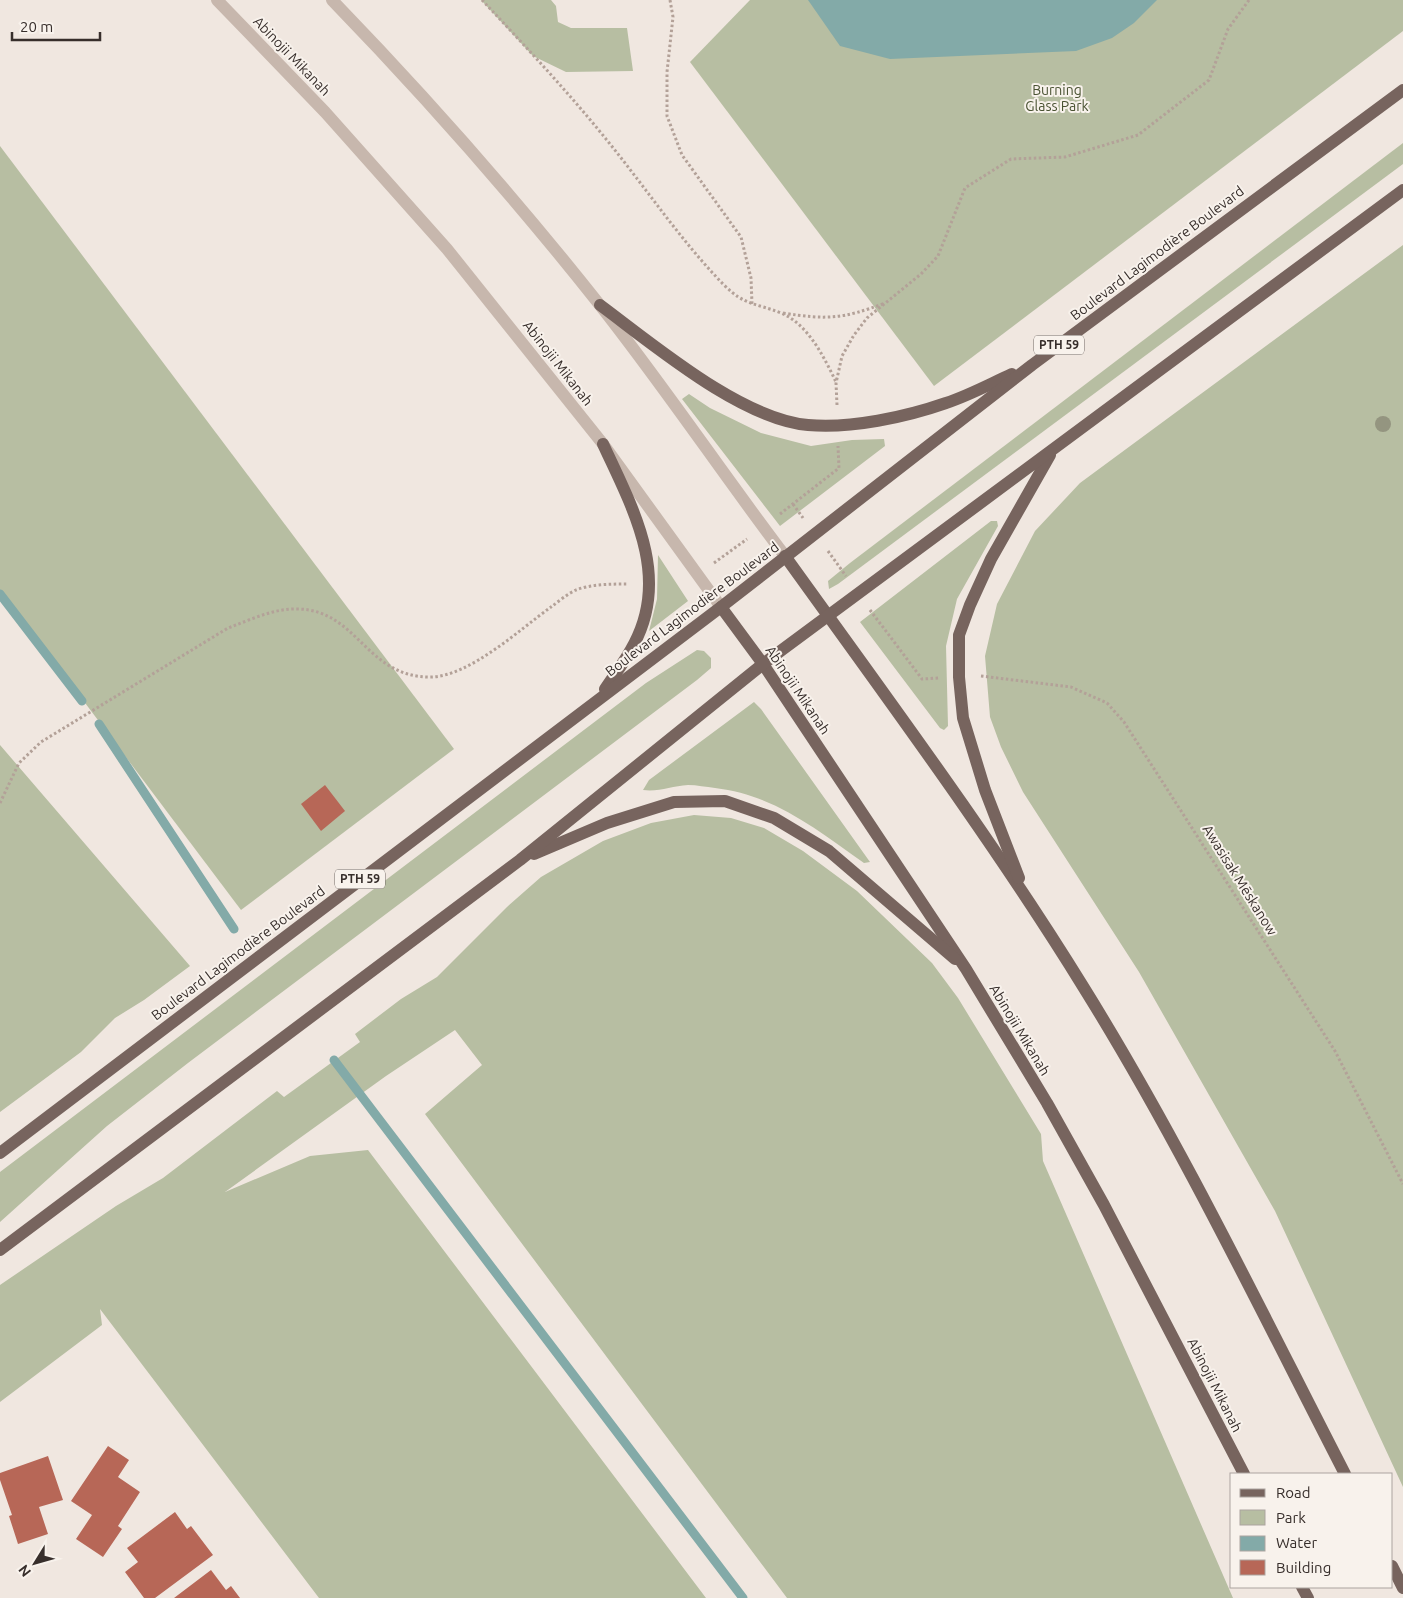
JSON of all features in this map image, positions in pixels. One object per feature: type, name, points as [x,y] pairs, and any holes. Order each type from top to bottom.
[{"type":"main road","name":"Boulevard Lagimodière Boulevard","points":[[0,1153],[721,607],[814,532],[1032,365],[1403,90]]},
{"type":"main road","points":[[0,1250],[520,860],[763,664],[1403,190]]},
{"type":"main road","points":[[600,305],[698,378],[741,402],[775,417],[807,425],[838,426],[908,414],[947,403],[1032,365]]},
{"type":"main road","points":[[600,697],[634,644],[646,611],[649,584],[646,551],[638,518],[603,444]]},
{"type":"main road","points":[[1027,899],[985,790],[962,718],[959,677],[959,635],[970,605],[991,559],[1054,450]]},
{"type":"main road","points":[[785,556],[928,754],[1027,899],[1085,989],[1187,1164],[1344,1473]]},
{"type":"main road","name":"Abinojii Mikanah","points":[[721,607],[763,664],[966,969],[1047,1103],[1104,1205],[1243,1473]]},
{"type":"main road","points":[[520,860],[607,823],[674,802],[725,801],[774,818],[829,851],[966,969]]},
{"type":"main road","points":[[1393,1568],[1403,1588]]},
{"type":"street","name":"Abinojii Mikanah","points":[[217,0],[325,112],[402,196],[503,316],[603,444],[696,576],[721,607]]},
{"type":"street","points":[[332,0],[405,74],[473,152],[600,305],[785,556]]},
{"type":"path","points":[[482,0],[609,143],[699,257],[740,300],[781,313],[830,318],[856,314],[888,302]]},
{"type":"path","points":[[670,0],[673,17],[667,72],[667,116],[682,155],[741,237],[751,278],[752,304]]},
{"type":"path","points":[[696,576],[763,528],[838,468],[836,383],[842,356],[867,318],[921,274],[938,256],[965,188],[1011,159],[1064,157],[1138,135],[1209,80],[1228,29],[1248,0]]},
{"type":"path","points":[[781,313],[799,325],[812,340],[825,359],[836,383]]},
{"type":"path","points":[[793,504],[859,594]]},
{"type":"path","points":[[0,803],[19,763],[41,742],[228,628],[274,612],[296,609],[317,611],[338,621],[386,666],[409,674],[432,677],[448,674],[480,659],[576,590],[614,584],[649,584]]},
{"type":"path","name":"Awasisak Mēskanow","points":[[859,594],[922,679],[988,675],[1071,687],[1107,703],[1124,722],[1335,1051],[1403,1184]]},
{"type":"green space","points":[[481,0],[551,0],[556,6],[558,22],[571,28],[627,28],[633,71],[566,72],[533,56]]},
{"type":"green space","name":"Burning Glass Park","points":[[750,0],[1403,0],[1403,31],[934,386],[690,62]]},
{"type":"green space","points":[[1403,143],[1403,164],[829,589],[828,581],[850,563]]},
{"type":"green space","points":[[0,146],[454,749],[241,910],[0,590]]},
{"type":"green space","points":[[1403,245],[1403,1487],[1275,1211],[1139,972],[1023,792],[1001,747],[990,717],[985,656],[997,604],[1035,531],[1080,483]]},
{"type":"green space","points":[[689,394],[710,408],[761,433],[811,446],[852,440],[884,439],[885,446],[780,526],[682,399]]},
{"type":"green space","points":[[991,521],[997,521],[998,526],[957,599],[946,646],[948,726],[944,730],[940,728],[860,622]]},
{"type":"green space","points":[[658,555],[688,601],[649,631],[657,599]]},
{"type":"green space","points":[[697,650],[704,651],[711,658],[711,668],[697,680],[188,1063],[107,1126],[0,1222],[0,1172],[646,683]]},
{"type":"green space","points":[[754,702],[761,709],[870,862],[864,863],[794,815],[756,798],[736,792],[691,785],[643,790],[649,780]]},
{"type":"green space","points":[[0,745],[190,966],[144,1000],[115,1018],[81,1052],[0,1112]]},
{"type":"green space","points":[[694,815],[731,818],[764,828],[803,851],[857,891],[932,963],[958,998],[1041,1134],[1043,1161],[1233,1598],[787,1598],[425,1114],[482,1065],[455,1030],[386,1076],[225,1192],[310,1156],[368,1150],[706,1598],[319,1598],[100,1309],[102,1325],[0,1402],[0,1285],[116,1206],[163,1178],[277,1091],[284,1097],[360,1042],[355,1034],[401,999],[437,977],[507,907],[541,877],[603,841],[651,823]]},
{"type":"water","points":[[808,0],[1157,0],[1134,23],[1112,38],[1076,51],[890,59],[840,46]]},
{"type":"building","points":[[325,785],[345,811],[321,831],[301,804]]},
{"type":"building","points":[[108,1446],[129,1460],[118,1477],[140,1492],[118,1526],[122,1529],[103,1557],[76,1539],[92,1515],[71,1501]]},
{"type":"building","points":[[48,1456],[63,1500],[39,1507],[48,1534],[18,1544],[9,1516],[12,1515],[0,1480],[0,1473]]},
{"type":"building","points":[[175,1512],[187,1529],[191,1526],[213,1555],[155,1598],[144,1598],[125,1572],[138,1562],[127,1548]]},
{"type":"building","points":[[211,1570],[226,1590],[231,1586],[240,1598],[174,1598]]},
{"type":"waterway","points":[[0,594],[82,701]]},
{"type":"waterway","points":[[99,724],[234,929]]},
{"type":"waterway","points":[[334,1060],[743,1598]]}]
